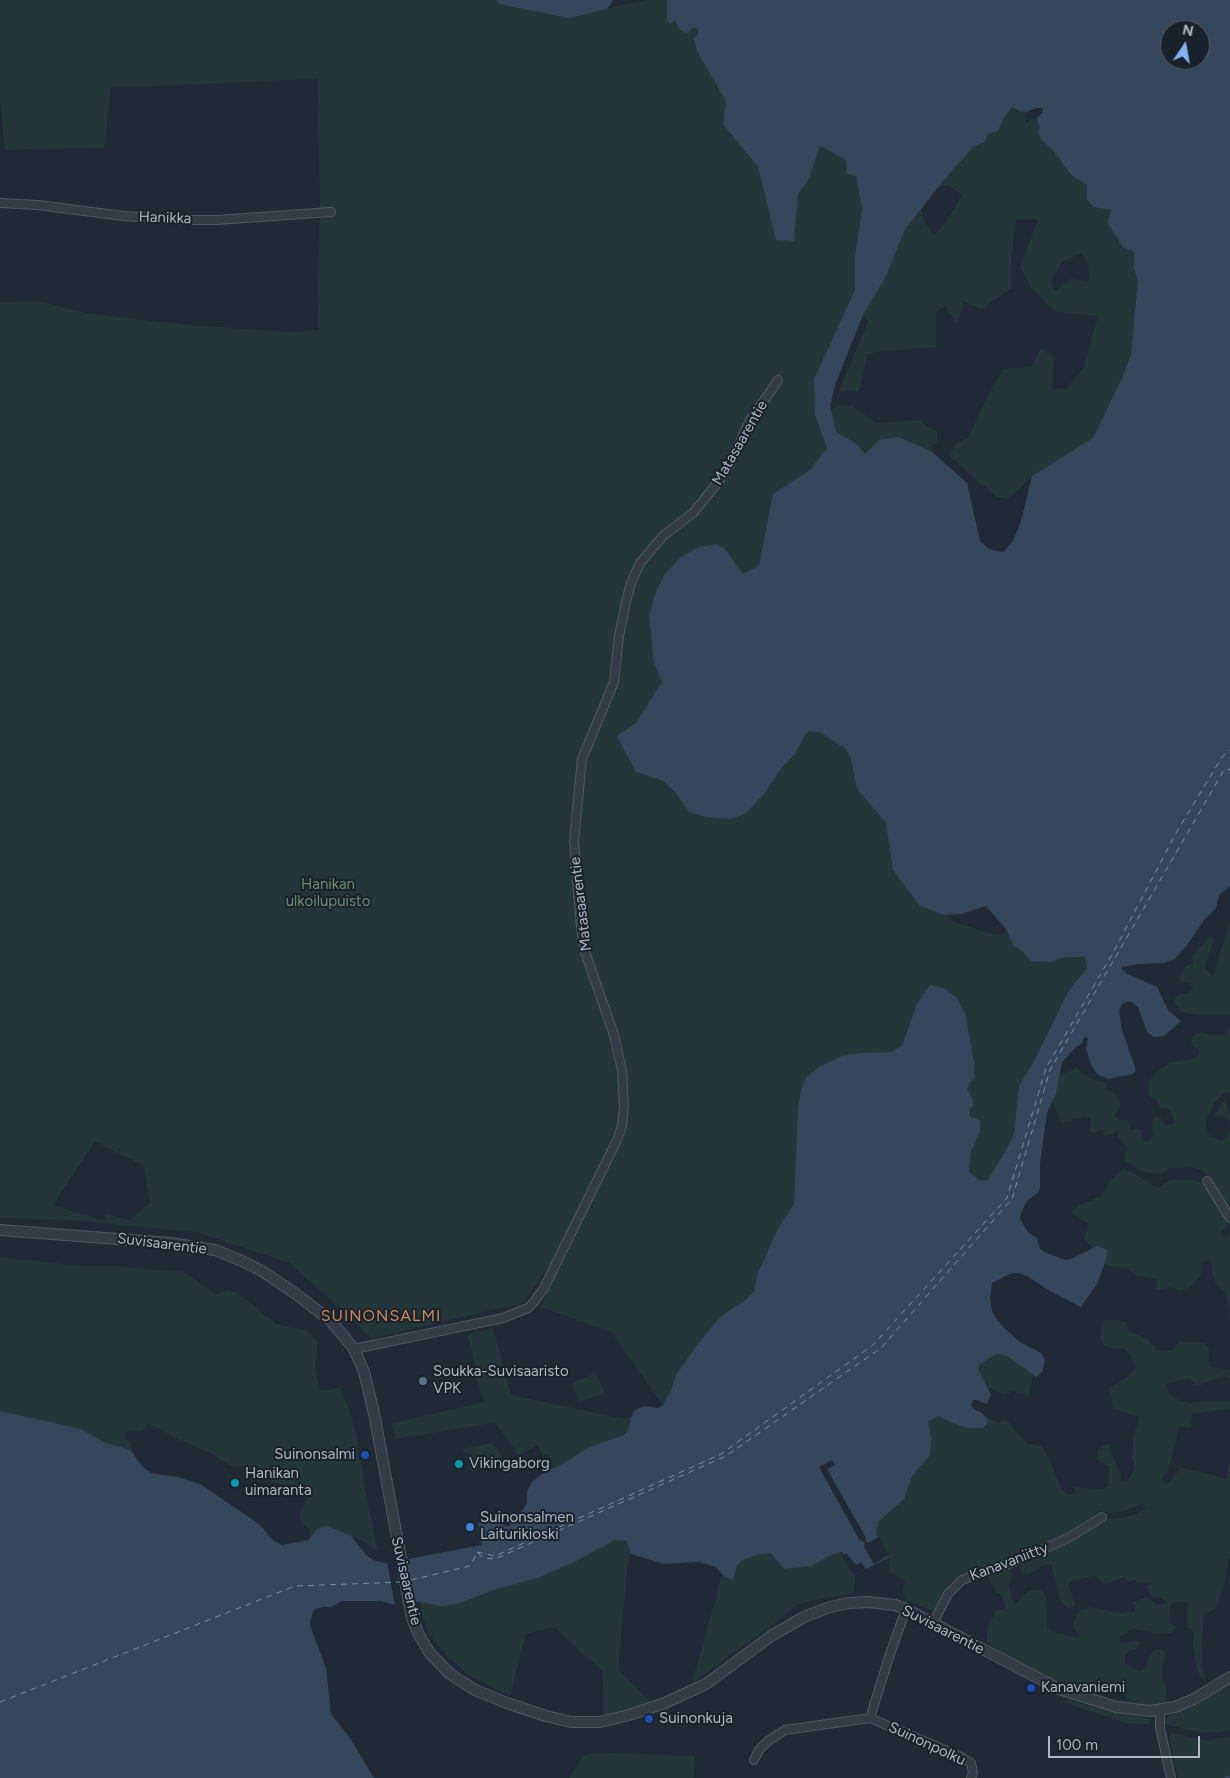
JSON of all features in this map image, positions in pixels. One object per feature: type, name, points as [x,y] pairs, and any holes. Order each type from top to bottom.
[{"type":"street","name":"Hanikka","points":[[0,203],[38,205],[123,216],[189,220],[217,220],[331,212]]},
{"type":"street","name":"Matasaarentie","points":[[354,1349],[503,1318],[528,1308],[544,1288],[561,1256],[618,1138],[622,1126],[624,1108],[622,1070],[614,1035],[584,949],[580,920],[574,841],[582,759],[614,682],[619,636],[626,602],[631,583],[640,563],[663,536],[681,524],[692,513],[719,481],[730,464],[750,420],[778,380]]},
{"type":"street","points":[[1207,1181],[1230,1218]]},
{"type":"street","name":"Suvisaarentie","points":[[0,1230],[170,1242],[215,1250],[255,1268],[296,1294],[331,1321],[354,1349],[362,1366],[374,1414],[412,1618],[421,1640],[438,1664],[460,1682],[490,1697],[524,1710],[571,1722],[592,1722],[629,1715],[684,1695],[719,1675],[779,1631],[816,1612],[849,1603],[868,1602],[896,1605],[906,1609],[1059,1689],[1116,1707],[1160,1711],[1194,1699],[1230,1677]]},
{"type":"street","name":"Kanavaniitty","points":[[933,1623],[948,1594],[962,1580],[1014,1562],[1068,1538],[1102,1517]]},
{"type":"street","points":[[754,1760],[759,1750],[768,1741],[785,1730],[870,1718],[906,1609]]},
{"type":"street","points":[[1160,1711],[1160,1728],[1171,1778]]},
{"type":"street","name":"Suinonpolku","points":[[870,1718],[959,1756],[971,1763],[973,1773],[971,1778]]},
{"type":"green space","name":"Hanikan ulkoilupuisto","points":[[0,0],[613,0],[608,8],[645,0],[667,0],[668,14],[684,5],[797,193],[809,179],[820,146],[846,160],[847,174],[856,176],[862,210],[855,255],[855,290],[814,379],[831,410],[839,405],[853,406],[876,423],[922,420],[925,426],[937,431],[937,443],[930,447],[932,452],[921,462],[837,709],[946,916],[954,922],[1000,936],[1006,929],[1014,946],[1098,951],[1053,1021],[1033,1063],[1019,1085],[1014,1134],[1000,1160],[1007,1162],[825,1355],[658,1408],[663,1405],[611,1332],[540,1307],[558,1270],[551,1263],[523,1303],[372,1338],[290,1263],[200,1233],[73,1220],[0,1218],[0,302],[38,301],[87,313],[188,325],[293,332],[318,330],[320,200],[318,79],[111,88],[104,148],[5,150],[0,99]],"holes":[[[95,1142],[143,1165],[150,1203],[130,1220],[106,1214],[104,1221],[53,1205]]]},
{"type":"green space","points":[[1014,89],[1053,114],[1041,141],[1053,150],[1070,174],[1087,185],[1087,199],[1113,210],[1134,252],[1161,390],[1050,482],[1032,476],[1008,499],[997,497],[949,456],[957,443],[968,438],[986,399],[1003,369],[1032,366],[1041,348],[1054,358],[1052,389],[1066,389],[1083,369],[1098,316],[1055,312],[1031,287],[1020,267],[1038,219],[1016,219],[1010,272],[1012,288],[982,309],[964,302],[957,324],[945,306],[936,313],[936,347],[875,352],[867,355],[859,391],[839,391],[868,322],[863,315],[885,278],[906,228],[921,209],[924,221],[934,235],[946,222],[962,195],[948,185],[938,188]],"holes":[[[1039,107],[1043,108],[1042,113],[1037,118],[1026,123],[1024,116],[1027,112]],[[1082,253],[1088,263],[1089,281],[1071,279],[1055,291],[1051,282],[1062,262]]]},
{"type":"green space","points":[[1230,921],[1230,1015],[1197,1015],[1181,1012],[1174,1002],[1175,997],[1180,994],[1188,994],[1193,986],[1192,983],[1181,981],[1179,978],[1186,966],[1193,964],[1192,956],[1210,936],[1214,939],[1205,967],[1213,977]]},
{"type":"green space","points":[[1230,1025],[1230,1092],[1225,1093],[1215,1102],[1206,1119],[1207,1134],[1221,1141],[1230,1131],[1230,1211],[1213,1182],[1201,1170],[1192,1167],[1169,1169],[1162,1174],[1146,1173],[1126,1162],[1124,1156],[1128,1148],[1118,1137],[1118,1131],[1104,1136],[1103,1129],[1095,1133],[1090,1131],[1091,1118],[1083,1116],[1062,1123],[1057,1114],[1052,1100],[1060,1075],[1076,1068],[1092,1079],[1106,1083],[1107,1089],[1117,1096],[1121,1103],[1115,1115],[1117,1119],[1128,1120],[1131,1130],[1140,1128],[1143,1140],[1148,1142],[1154,1135],[1152,1124],[1154,1116],[1160,1117],[1166,1126],[1174,1123],[1168,1108],[1160,1108],[1157,1101],[1148,1095],[1150,1080],[1170,1062],[1196,1058],[1201,1051],[1191,1045],[1192,1038],[1197,1033],[1224,1035]]},
{"type":"green space","points":[[1225,1100],[1228,1112],[1230,1112],[1230,1127],[1229,1121],[1224,1117],[1215,1115],[1219,1106]]},
{"type":"green space","points":[[1123,1169],[1132,1172],[1152,1185],[1160,1187],[1170,1180],[1189,1179],[1204,1184],[1214,1195],[1229,1219],[1227,1226],[1220,1233],[1224,1237],[1230,1234],[1230,1321],[1226,1294],[1216,1283],[1212,1273],[1212,1263],[1209,1260],[1202,1263],[1201,1274],[1191,1287],[1180,1291],[1171,1287],[1155,1290],[1157,1280],[1138,1276],[1125,1268],[1109,1266],[1105,1263],[1107,1257],[1103,1247],[1097,1246],[1093,1248],[1084,1239],[1089,1224],[1072,1213],[1073,1210],[1101,1196],[1110,1181]]},
{"type":"green space","points":[[0,1257],[83,1266],[118,1266],[183,1271],[216,1295],[228,1290],[238,1293],[276,1324],[306,1330],[318,1342],[315,1367],[320,1391],[340,1388],[350,1411],[378,1550],[355,1537],[351,1544],[290,1565],[273,1540],[282,1545],[309,1540],[310,1530],[300,1518],[300,1513],[307,1499],[285,1485],[269,1481],[247,1466],[233,1467],[209,1452],[182,1441],[148,1423],[142,1431],[127,1432],[125,1436],[131,1444],[131,1451],[144,1468],[0,1472]]},
{"type":"green space","points":[[933,1317],[1007,1356],[1033,1375],[1029,1396],[1013,1391],[1006,1395],[988,1387],[989,1390]]},
{"type":"green space","points":[[1105,1320],[1126,1322],[1129,1331],[1147,1339],[1158,1351],[1172,1350],[1180,1341],[1205,1343],[1209,1349],[1208,1363],[1211,1367],[1230,1370],[1230,1379],[1224,1375],[1199,1386],[1195,1385],[1190,1378],[1165,1384],[1169,1394],[1189,1403],[1230,1401],[1230,1409],[1192,1414],[1190,1428],[1178,1426],[1168,1470],[1161,1479],[1167,1484],[1181,1468],[1226,1479],[1230,1462],[1230,1558],[1228,1559],[1224,1587],[1215,1609],[1204,1614],[1201,1665],[1205,1678],[1200,1677],[1196,1665],[1193,1647],[1194,1636],[1192,1629],[1188,1628],[1187,1623],[1187,1603],[1174,1602],[1171,1604],[1169,1623],[1176,1626],[1173,1633],[1157,1634],[1134,1629],[1120,1637],[1119,1641],[1122,1643],[1136,1640],[1139,1642],[1137,1649],[1125,1654],[1125,1663],[1139,1671],[1145,1668],[1154,1650],[1162,1649],[1165,1654],[1161,1679],[1166,1686],[1167,1703],[1157,1706],[1140,1704],[1120,1694],[1105,1690],[1086,1690],[1072,1687],[1054,1680],[989,1645],[987,1640],[988,1626],[997,1610],[1004,1609],[1005,1604],[1001,1594],[996,1593],[987,1573],[1009,1566],[1012,1574],[1008,1586],[1015,1605],[1025,1594],[1032,1590],[1042,1590],[1045,1593],[1047,1603],[1047,1626],[1050,1631],[1078,1638],[1080,1635],[1073,1627],[1073,1621],[1081,1610],[1090,1607],[1122,1613],[1134,1612],[1136,1605],[1130,1604],[1146,1597],[1150,1598],[1156,1605],[1164,1604],[1165,1601],[1162,1598],[1152,1597],[1146,1587],[1153,1583],[1137,1583],[1135,1579],[1129,1582],[1124,1577],[1104,1585],[1095,1576],[1072,1581],[1069,1585],[1075,1604],[1074,1607],[1068,1608],[1061,1602],[1051,1564],[1041,1567],[1028,1575],[1020,1570],[1024,1561],[1103,1519],[1118,1519],[1134,1515],[1146,1508],[1142,1503],[1125,1511],[1111,1513],[1100,1511],[1049,1544],[1000,1564],[962,1573],[947,1587],[933,1611],[906,1601],[903,1590],[905,1580],[889,1573],[889,1557],[876,1533],[906,1425],[971,1405],[974,1409],[999,1424],[1002,1420],[1007,1420],[1028,1444],[1041,1446],[1062,1489],[1068,1496],[1075,1493],[1075,1487],[1102,1489],[1108,1486],[1109,1467],[1097,1459],[1097,1452],[1103,1445],[1110,1445],[1111,1454],[1121,1474],[1120,1480],[1127,1481],[1135,1468],[1132,1456],[1134,1435],[1139,1417],[1113,1409],[1110,1388],[1129,1375],[1136,1367],[1124,1349],[1104,1346],[1100,1338],[1102,1325]]},
{"type":"green space","points":[[493,1327],[511,1395],[626,1419],[632,1416],[650,1450],[572,1509],[547,1455],[543,1456],[537,1445],[519,1455],[495,1423],[395,1439],[392,1423],[485,1402],[480,1392],[468,1335]]},
{"type":"green space","points":[[595,1373],[605,1393],[579,1402],[572,1383]]},
{"type":"green space","points":[[493,1443],[507,1466],[470,1471],[468,1453],[464,1453],[462,1449]]},
{"type":"green space","points":[[817,1516],[855,1575],[854,1593],[798,1604],[774,1624],[692,1683],[722,1575],[716,1567]]},
{"type":"green space","points":[[568,1539],[632,1539],[631,1554],[628,1562],[618,1670],[651,1702],[604,1715],[602,1671],[554,1627],[526,1634],[510,1696],[467,1674],[445,1654],[428,1631],[420,1602],[426,1603],[482,1596],[497,1589]]},
{"type":"green space","points":[[1230,1684],[1230,1730],[1218,1733],[1197,1732],[1165,1724],[1168,1716],[1190,1708]]},
{"type":"green space","points":[[1069,1700],[1105,1711],[1146,1718],[1150,1721],[1145,1724],[1126,1723],[1064,1702]]},
{"type":"green space","points":[[1173,1733],[1206,1740],[1230,1737],[1230,1778],[1178,1778],[1169,1736]]},
{"type":"green space","points":[[595,1752],[695,1756],[694,1778],[569,1778],[583,1756]]},
{"type":"water","points":[[495,0],[613,0],[607,9],[569,18],[499,4]]},
{"type":"water","points":[[667,0],[1230,0],[1230,886],[1219,895],[1216,908],[1204,920],[1175,959],[1163,963],[1139,964],[1121,968],[1127,974],[1157,987],[1168,1010],[1181,1021],[1164,1036],[1154,1037],[1147,1032],[1138,1007],[1129,1001],[1122,1004],[1119,1011],[1122,1030],[1135,1067],[1133,1074],[1109,1079],[1098,1075],[1091,1065],[1086,1048],[1088,1038],[1085,1037],[1081,1044],[1062,1062],[1056,1093],[1047,1113],[1040,1163],[1040,1188],[1038,1193],[1027,1201],[1020,1219],[1028,1232],[1037,1238],[1040,1249],[1066,1260],[1097,1246],[1107,1249],[1107,1257],[1097,1284],[1081,1307],[1050,1291],[1027,1276],[1018,1273],[1010,1274],[992,1283],[990,1298],[992,1312],[1002,1326],[1020,1342],[1041,1353],[1045,1360],[1042,1372],[1036,1377],[1007,1356],[996,1354],[980,1364],[978,1369],[991,1395],[987,1404],[973,1400],[971,1405],[982,1413],[988,1421],[986,1425],[983,1428],[969,1428],[939,1416],[928,1421],[931,1438],[930,1455],[912,1476],[904,1499],[879,1521],[876,1533],[889,1557],[855,1575],[842,1552],[833,1554],[811,1566],[784,1569],[771,1553],[760,1554],[743,1560],[737,1565],[733,1581],[722,1574],[716,1567],[699,1562],[664,1564],[631,1554],[627,1541],[615,1540],[576,1561],[540,1577],[497,1589],[457,1604],[440,1606],[420,1602],[395,1605],[381,1601],[342,1601],[331,1607],[322,1607],[314,1610],[310,1621],[311,1628],[326,1668],[331,1714],[350,1738],[374,1778],[0,1778],[0,1411],[81,1429],[105,1443],[131,1451],[144,1468],[151,1473],[178,1477],[200,1484],[259,1524],[273,1540],[282,1545],[309,1540],[318,1528],[327,1526],[351,1536],[367,1556],[375,1561],[386,1563],[482,1545],[478,1523],[492,1520],[509,1527],[512,1517],[522,1511],[527,1503],[527,1491],[533,1481],[548,1470],[563,1464],[587,1448],[624,1435],[628,1431],[633,1412],[639,1408],[645,1406],[658,1408],[663,1405],[676,1375],[700,1341],[720,1317],[747,1299],[754,1291],[758,1273],[778,1229],[794,1204],[798,1108],[801,1090],[806,1078],[819,1067],[842,1056],[860,1053],[891,1052],[902,1046],[917,1004],[930,985],[943,988],[956,997],[965,1013],[974,1063],[974,1078],[967,1090],[973,1099],[973,1107],[970,1108],[969,1116],[980,1120],[980,1131],[971,1151],[969,1172],[979,1180],[987,1181],[1014,1134],[1019,1085],[1033,1063],[1068,992],[1087,968],[1085,957],[1066,957],[1050,962],[1031,961],[1022,951],[1014,946],[1006,929],[986,906],[961,914],[945,915],[920,906],[893,870],[886,823],[857,789],[851,759],[846,749],[821,733],[809,731],[795,754],[782,767],[764,794],[745,814],[730,819],[707,817],[689,812],[676,793],[664,781],[636,772],[617,736],[636,723],[662,682],[654,663],[649,616],[654,597],[664,575],[681,557],[699,547],[717,544],[725,549],[743,574],[759,566],[773,494],[810,470],[827,448],[815,415],[814,379],[855,290],[855,255],[862,210],[856,176],[847,174],[846,160],[820,146],[809,179],[798,194],[794,241],[776,240],[758,167],[723,124],[726,101],[697,51],[694,38],[698,31],[696,28],[692,28],[687,33],[680,30],[675,20],[671,24],[667,22]],"holes":[[[1012,107],[1027,112],[1034,108],[1043,108],[1042,113],[1037,118],[1041,140],[1053,150],[1070,174],[1087,185],[1087,199],[1093,207],[1112,210],[1107,222],[1123,247],[1134,252],[1134,268],[1138,281],[1131,355],[1093,438],[1032,476],[1021,521],[1013,541],[1003,552],[989,549],[980,541],[967,483],[932,452],[899,437],[879,440],[865,454],[855,443],[836,432],[830,406],[835,385],[863,315],[885,278],[906,228],[974,146],[985,142],[987,135],[998,131],[1003,119]]]},
{"type":"pier","points":[[832,1460],[835,1465],[827,1469],[867,1543],[879,1537],[889,1555],[874,1564],[864,1547],[865,1545],[862,1540],[860,1541],[819,1467]]},
{"type":"pier","points":[[846,1553],[856,1565],[861,1562],[866,1569],[855,1575],[842,1557]]},
{"type":"pier","points":[[407,1557],[415,1605],[395,1607],[387,1560]]},
{"type":"waterway","points":[[1226,1778],[1230,1777]]},
{"type":"ferry route","points":[[477,1552],[495,1556],[721,1454],[873,1345],[1007,1198],[1046,1068],[1114,951],[1176,833],[1222,757],[1230,750]]},
{"type":"ferry route","points":[[478,1553],[483,1558],[495,1559],[726,1456],[881,1348],[1012,1199],[1050,1070],[1224,770],[1230,769]]},
{"type":"ferry route","points":[[411,1580],[470,1566],[477,1553]]},
{"type":"ferry route","points":[[0,1702],[295,1586],[402,1582]]},
{"type":"place","name":"Soukka-Suvisaaristo VPK","points":[[423,1381]]},
{"type":"place","name":"Suinonsalmi","points":[[365,1455]]},
{"type":"place","name":"Vikingaborg","points":[[459,1464]]},
{"type":"place","name":"Hanikan uimaranta","points":[[235,1483]]},
{"type":"place","name":"Suinonsalmen Laiturikioski","points":[[470,1527]]},
{"type":"place","name":"Kanavaniemi","points":[[1031,1688]]},
{"type":"place","name":"Suinonkuja","points":[[649,1719]]},
{"type":"district","name":"SUINONSALMI","points":[[381,1316]]}]
